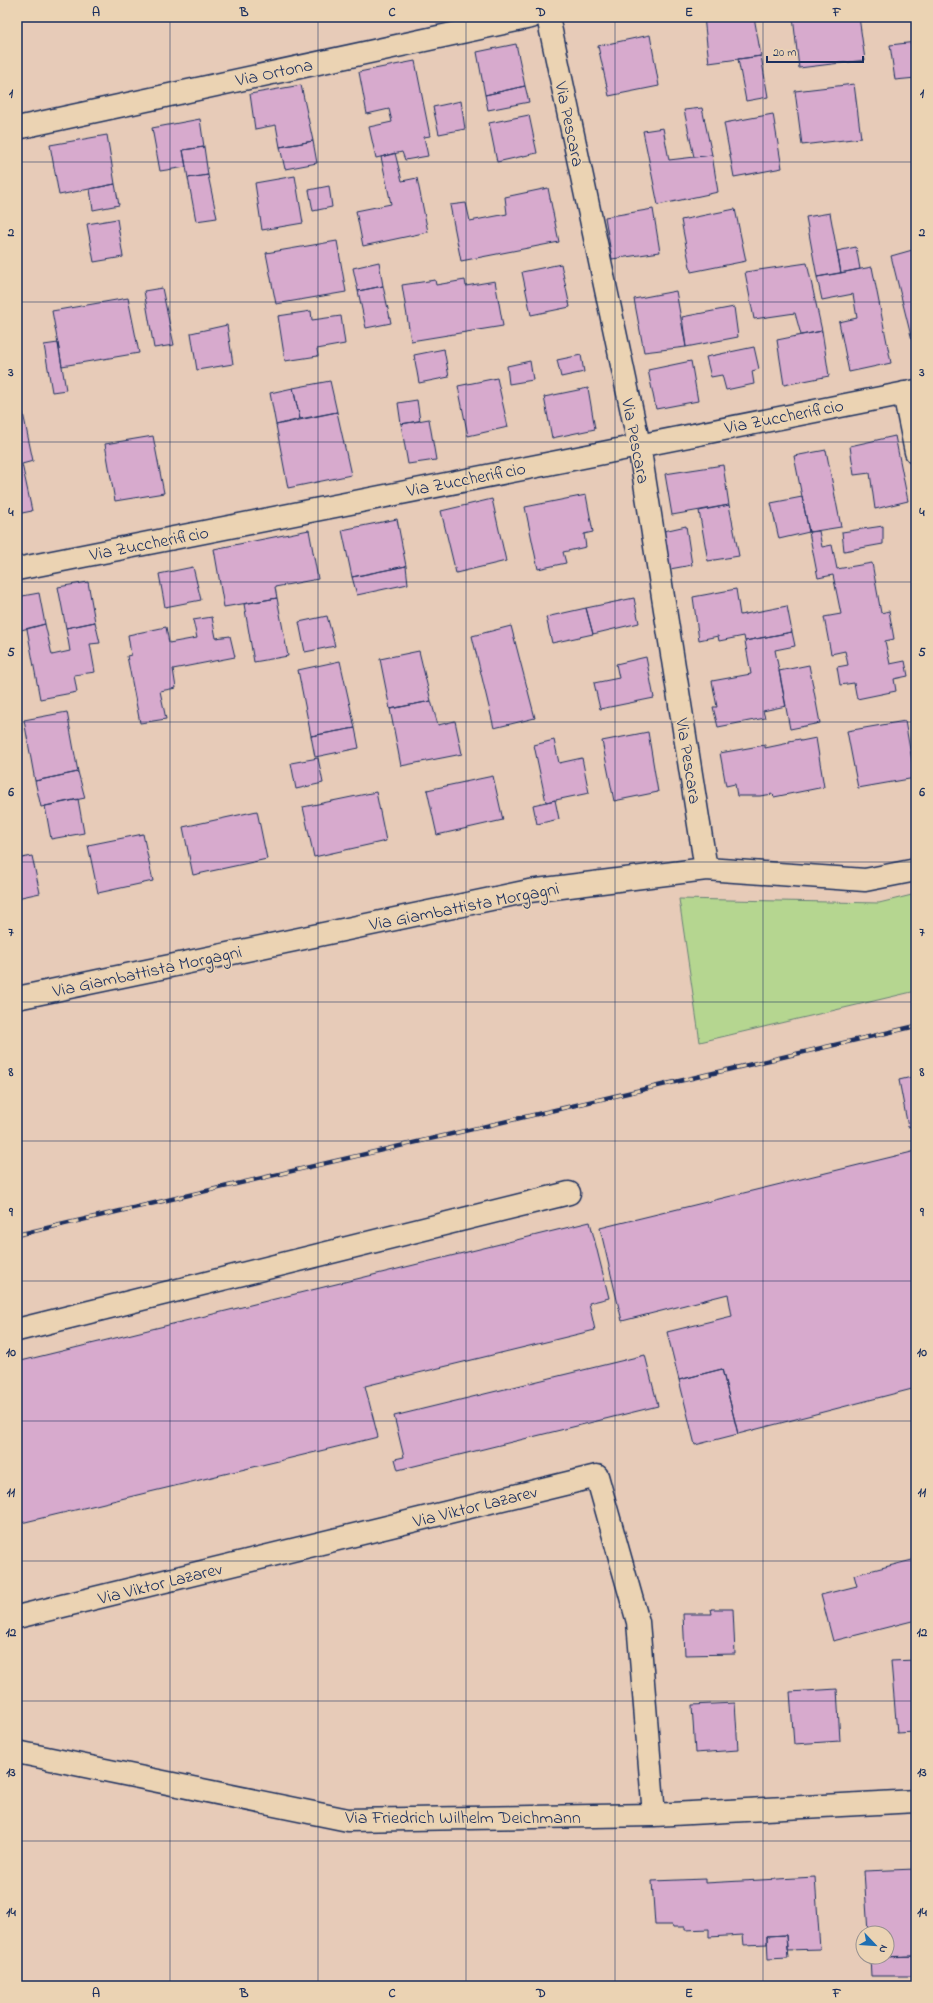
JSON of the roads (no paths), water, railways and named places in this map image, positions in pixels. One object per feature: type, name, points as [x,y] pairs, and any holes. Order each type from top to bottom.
[{"type":"street","name":"Via Ortona","points":[[17,128],[531,17]]},
{"type":"street","name":"Via Pescara","points":[[548,17],[638,445],[706,869]]},
{"type":"street","name":"Via Zuccherificio","points":[[17,569],[910,392]]},
{"type":"street","points":[[910,392],[916,452]]},
{"type":"street","name":"Via Giambattista Morgagni","points":[[17,998],[529,891],[706,869],[865,880],[916,870]]},
{"type":"street","points":[[17,1330],[569,1193]]},
{"type":"street","name":"Via Viktor Lazarev","points":[[17,1618],[597,1476],[638,1622],[654,1815]]},
{"type":"street","name":"Via Friedrich Wilhelm Deichmann","points":[[17,1752],[348,1820],[654,1815],[916,1801]]},
{"type":"railway","points":[[17,1235],[916,1026]]}]
